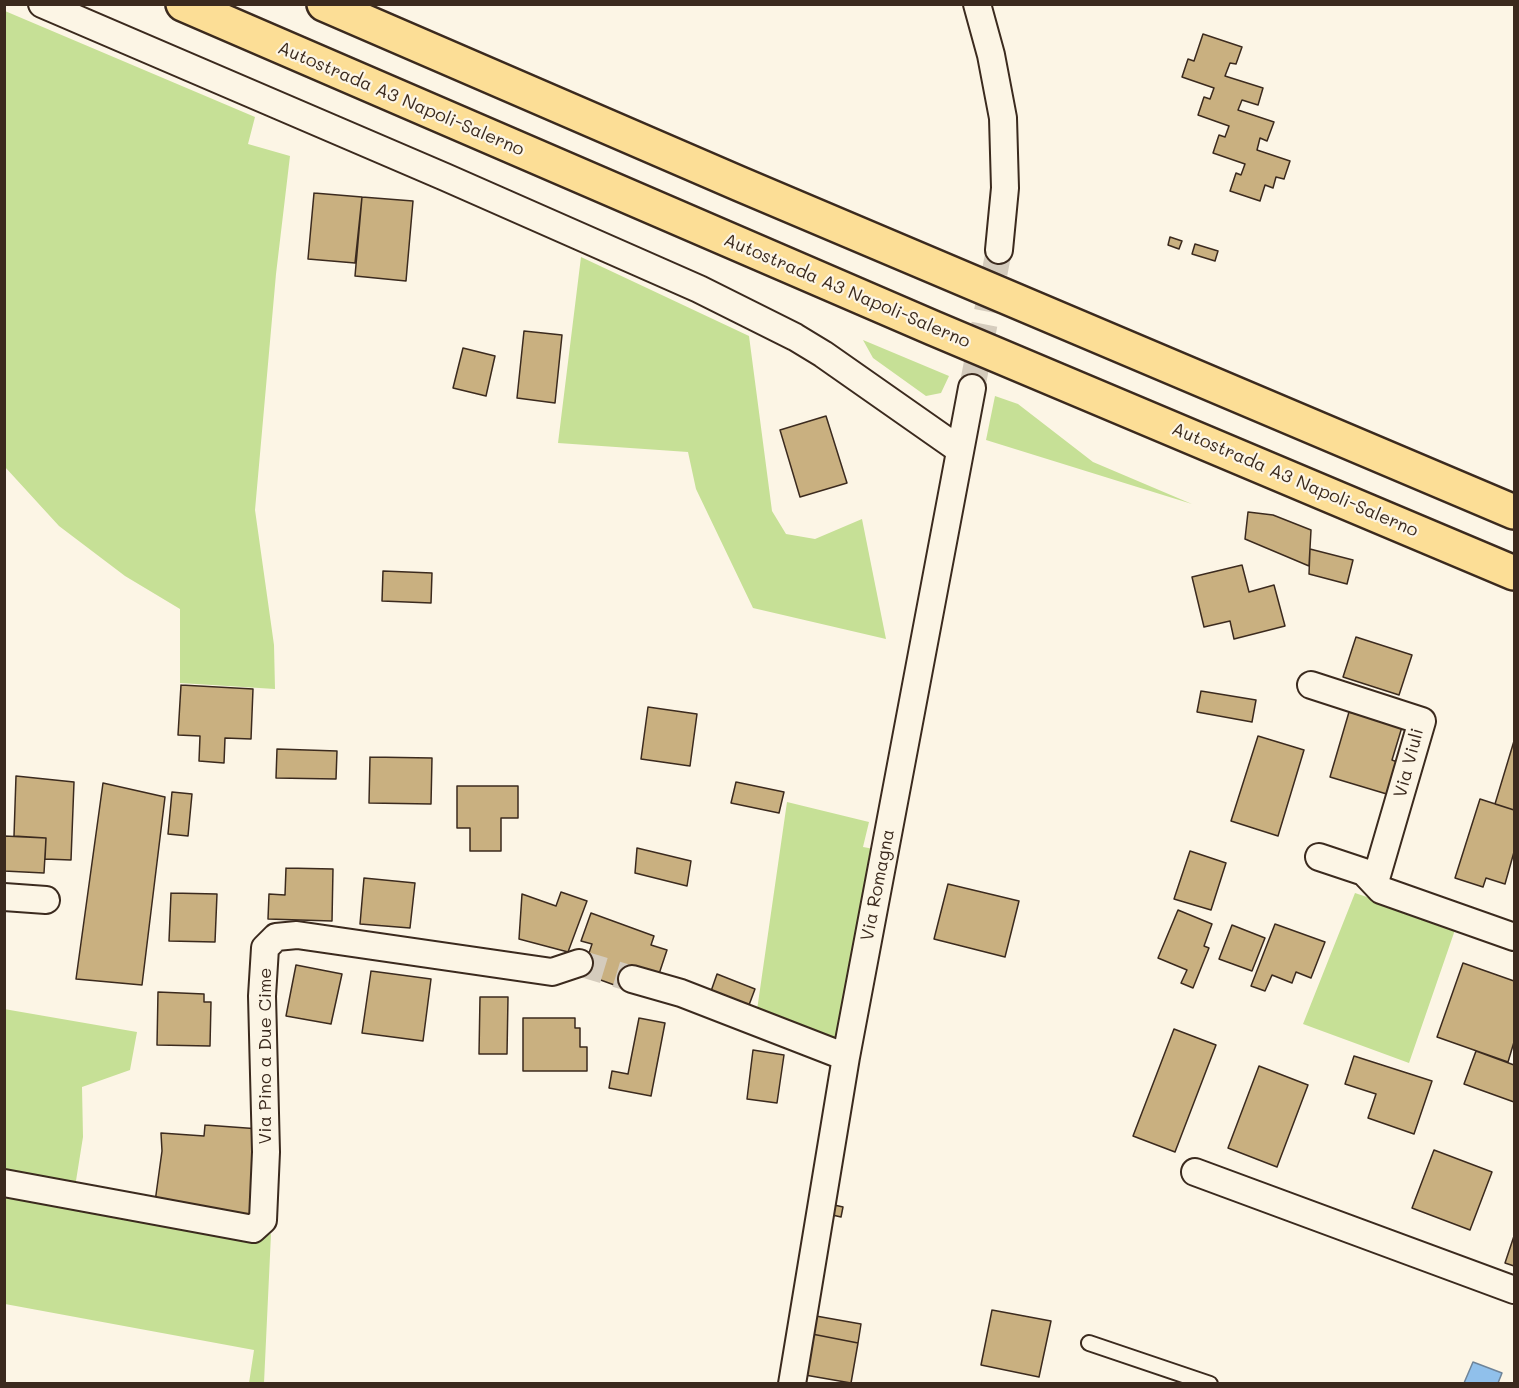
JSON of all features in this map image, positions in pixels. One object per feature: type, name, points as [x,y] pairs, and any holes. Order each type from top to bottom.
[{"type":"highway","name":"Autostrada A3 Napoli-Salerno","points":[[183,4],[845,291],[1515,573]]},
{"type":"highway","points":[[324,4],[718,175],[1515,512]]},
{"type":"street","points":[[42,4],[699,289],[795,337],[823,354],[960,450]]},
{"type":"street","points":[[977,4],[992,55],[1003,118],[1005,188],[999,250]]},
{"type":"street","name":"Via Romagna","points":[[792,1383],[846,1057],[972,388]]},
{"type":"street","name":"Via Viuli","points":[[1311,685],[1422,721],[1375,882]]},
{"type":"street","points":[[1319,857],[1364,872],[1382,890],[1515,938]]},
{"type":"street","points":[[4,897],[46,900]]},
{"type":"street","name":"Via Pino a Due Cime","points":[[4,1184],[253,1229],[263,1220],[266,1152],[262,996],[265,948],[276,937],[297,935],[552,972],[579,963]]},
{"type":"street","points":[[632,979],[681,993],[846,1057]]},
{"type":"street","points":[[1195,1172],[1515,1290]]},
{"type":"lane","points":[[1089,1343],[1210,1383]]},
{"type":"green space","points":[[5,11],[255,117],[248,144],[290,156],[276,274],[255,510],[274,645],[275,689],[180,683],[180,609],[125,576],[59,526],[5,467]]},
{"type":"green space","points":[[581,257],[749,336],[772,511],[786,534],[815,539],[862,519],[886,639],[753,608],[696,489],[688,452],[558,443]]},
{"type":"green space","points":[[863,340],[949,376],[941,393],[926,396],[873,358]]},
{"type":"green space","points":[[995,396],[1018,404],[1093,462],[1192,504],[986,440]]},
{"type":"green space","points":[[787,802],[869,822],[863,847],[874,849],[841,1047],[756,1017]]},
{"type":"green space","points":[[1355,893],[1456,927],[1409,1063],[1303,1024]]},
{"type":"green space","points":[[4,1009],[137,1032],[130,1070],[82,1087],[83,1137],[75,1187],[5,1174]]},
{"type":"green space","points":[[4,1192],[258,1237],[271,1234],[264,1383],[249,1383],[254,1350],[5,1304]]},
{"type":"water","points":[[1473,1362],[1502,1373],[1498,1383],[1464,1383]]},
{"type":"building","points":[[1203,34],[1242,47],[1236,64],[1230,63],[1225,76],[1263,88],[1258,105],[1242,100],[1238,110],[1274,122],[1267,141],[1260,138],[1257,150],[1290,161],[1284,179],[1276,177],[1273,188],[1265,185],[1260,201],[1230,191],[1236,173],[1241,175],[1245,164],[1213,153],[1219,135],[1225,137],[1229,126],[1198,115],[1204,97],[1210,99],[1214,88],[1182,77],[1188,59],[1194,61]]},
{"type":"building","points":[[314,193],[362,197],[355,263],[308,259]]},
{"type":"building","points":[[362,197],[413,201],[406,281],[355,276]]},
{"type":"building","points":[[1170,237],[1182,241],[1179,249],[1168,245]]},
{"type":"building","points":[[1195,244],[1218,251],[1215,261],[1192,254]]},
{"type":"building","points":[[524,331],[562,335],[555,403],[517,398]]},
{"type":"building","points":[[463,348],[495,356],[486,396],[453,388]]},
{"type":"building","points":[[826,416],[847,483],[800,497],[780,430]]},
{"type":"building","points":[[1248,512],[1273,515],[1311,530],[1309,566],[1245,539]]},
{"type":"building","points":[[1310,549],[1353,560],[1347,584],[1309,574]]},
{"type":"building","points":[[1242,565],[1249,592],[1274,585],[1285,626],[1234,639],[1230,621],[1204,627],[1192,577]]},
{"type":"building","points":[[383,571],[432,573],[431,603],[382,601]]},
{"type":"building","points":[[1356,637],[1412,655],[1399,695],[1343,677]]},
{"type":"building","points":[[181,685],[253,689],[251,739],[225,738],[224,763],[199,761],[200,736],[178,735]]},
{"type":"building","points":[[1201,691],[1256,700],[1252,722],[1197,712]]},
{"type":"building","points":[[648,707],[697,714],[690,766],[641,759]]},
{"type":"building","points":[[1349,712],[1402,727],[1392,760],[1400,763],[1390,795],[1330,777]]},
{"type":"building","points":[[1258,736],[1304,750],[1278,836],[1231,821]]},
{"type":"building","points":[[1514,741],[1514,810],[1495,804]]},
{"type":"building","points":[[277,749],[337,751],[336,779],[276,778]]},
{"type":"building","points":[[370,757],[432,758],[431,804],[369,803]]},
{"type":"building","points":[[16,776],[74,782],[71,860],[45,859],[46,838],[14,836]]},
{"type":"building","points":[[736,782],[784,792],[779,813],[731,803]]},
{"type":"building","points":[[103,783],[165,797],[142,985],[76,979]]},
{"type":"building","points":[[457,786],[518,786],[518,818],[501,818],[501,851],[470,851],[470,828],[457,828]]},
{"type":"building","points":[[172,792],[192,794],[188,836],[168,834]]},
{"type":"building","points":[[1480,799],[1514,810],[1514,852],[1505,884],[1486,878],[1483,887],[1455,878]]},
{"type":"building","points":[[4,836],[46,838],[44,873],[4,871]]},
{"type":"building","points":[[637,848],[691,861],[687,886],[635,873]]},
{"type":"building","points":[[1190,851],[1226,863],[1211,910],[1174,899]]},
{"type":"building","points":[[286,868],[333,869],[332,921],[268,919],[269,894],[285,895]]},
{"type":"building","points":[[364,878],[415,883],[410,928],[360,924]]},
{"type":"building","points":[[948,884],[1019,901],[1005,957],[934,939]]},
{"type":"building","points":[[561,892],[587,901],[568,952],[519,939],[522,894],[556,906]]},
{"type":"building","points":[[171,893],[217,894],[215,942],[169,941]]},
{"type":"building","points":[[1178,910],[1212,924],[1204,946],[1209,948],[1193,988],[1181,983],[1187,970],[1158,958]]},
{"type":"building","points":[[591,913],[654,936],[651,945],[667,950],[656,983],[628,990],[576,971],[588,956],[592,944],[581,941]]},
{"type":"building","points":[[1275,924],[1325,942],[1311,978],[1296,972],[1292,983],[1272,975],[1265,991],[1251,986]]},
{"type":"building","points":[[1232,925],[1265,938],[1252,971],[1219,959]]},
{"type":"building","points":[[1463,963],[1514,981],[1514,1042],[1508,1062],[1437,1037]]},
{"type":"building","points":[[296,965],[342,974],[331,1024],[286,1016]]},
{"type":"building","points":[[371,971],[431,979],[423,1041],[362,1033]]},
{"type":"building","points":[[717,974],[755,989],[746,1013],[709,997]]},
{"type":"building","points":[[158,992],[204,994],[204,1002],[211,1002],[210,1046],[157,1045]]},
{"type":"building","points":[[480,997],[508,997],[507,1054],[479,1054]]},
{"type":"building","points":[[523,1018],[575,1018],[575,1028],[580,1028],[580,1047],[587,1047],[587,1071],[523,1071]]},
{"type":"building","points":[[639,1018],[665,1023],[651,1096],[609,1088],[612,1071],[628,1074]]},
{"type":"building","points":[[1174,1029],[1216,1045],[1175,1152],[1133,1136]]},
{"type":"building","points":[[753,1050],[784,1055],[777,1103],[747,1099]]},
{"type":"building","points":[[1476,1051],[1514,1065],[1514,1102],[1464,1084]]},
{"type":"building","points":[[1354,1056],[1432,1081],[1414,1134],[1368,1118],[1376,1094],[1345,1084]]},
{"type":"building","points":[[1259,1066],[1308,1085],[1277,1167],[1228,1148]]},
{"type":"building","points":[[205,1125],[260,1129],[252,1224],[155,1202],[162,1151],[161,1133],[204,1136]]},
{"type":"building","points":[[1434,1150],[1492,1172],[1470,1230],[1412,1208]]},
{"type":"building","points":[[830,1204],[843,1207],[841,1217],[828,1214]]},
{"type":"building","points":[[1514,1236],[1514,1266],[1505,1263]]},
{"type":"building","points":[[992,1310],[1051,1321],[1039,1377],[981,1365]]},
{"type":"building","points":[[816,1316],[861,1324],[858,1343],[812,1334]]},
{"type":"building","points":[[812,1334],[858,1343],[851,1383],[805,1375]]},
{"type":"tunnel","points":[[972,388],[999,250]]},
{"type":"tunnel","points":[[579,963],[632,979]]}]
